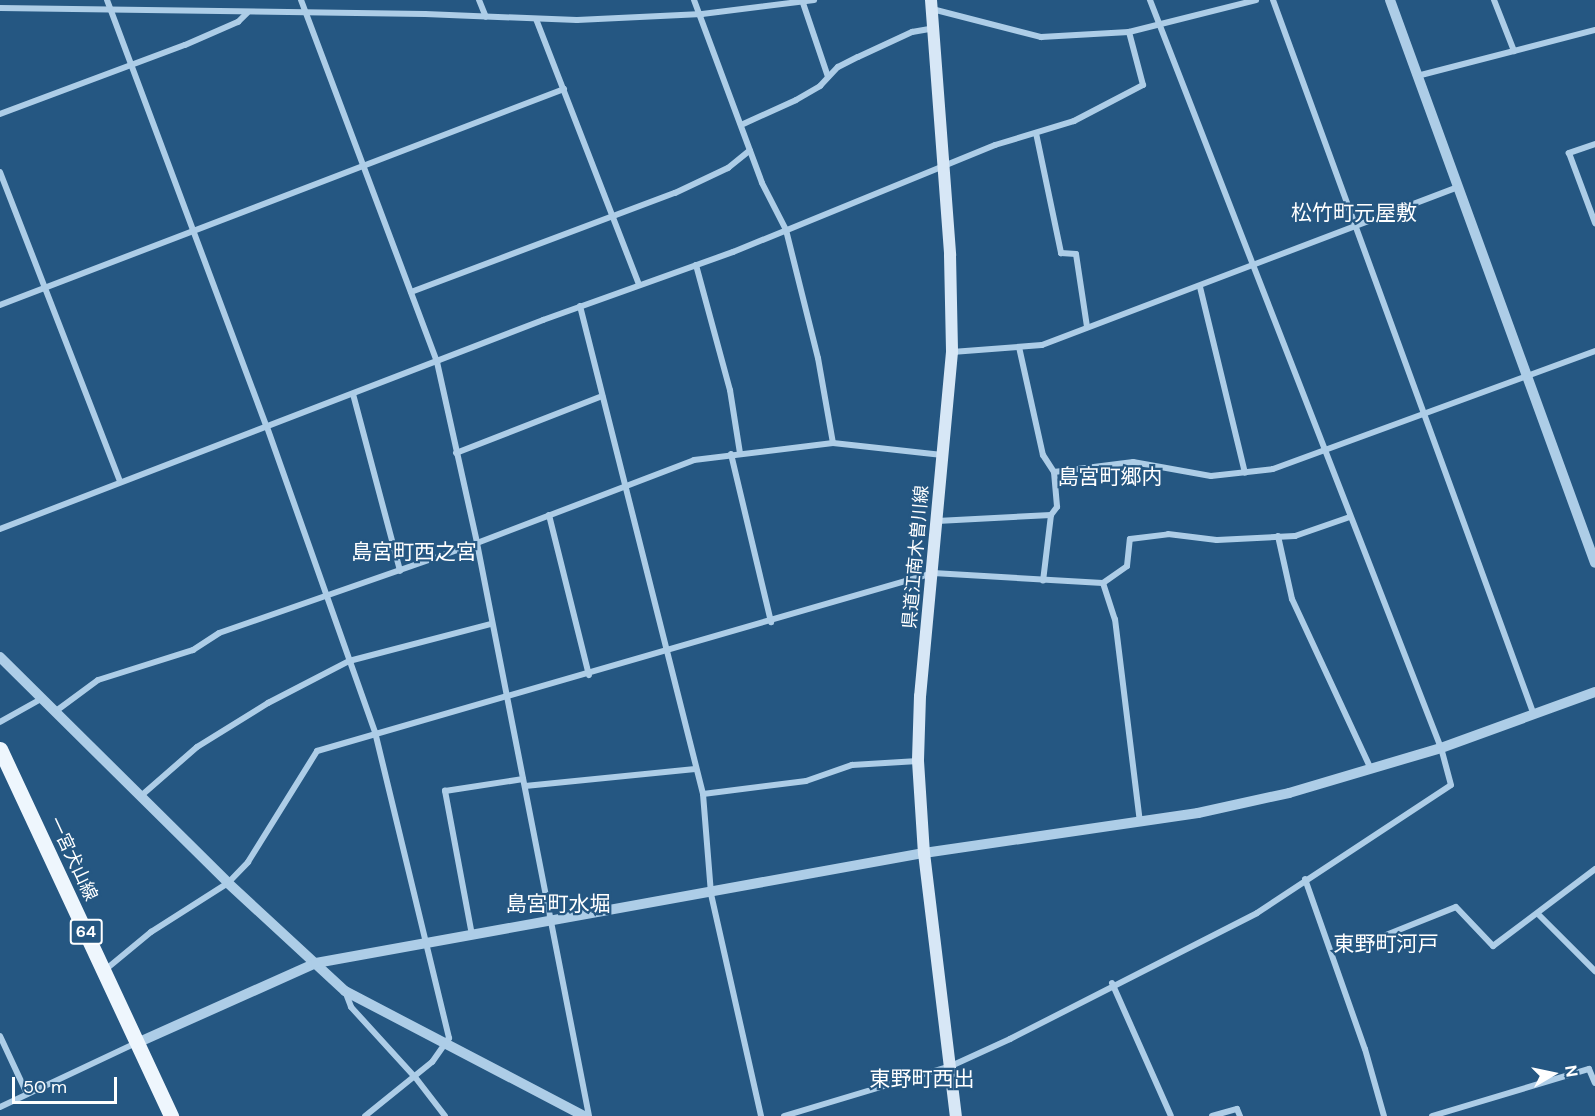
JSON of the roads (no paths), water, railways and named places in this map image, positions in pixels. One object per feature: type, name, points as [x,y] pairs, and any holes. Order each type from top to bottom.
[{"type":"main road","name":"県道江南木曽川線","points":[[932,4],[944,164],[952,352],[920,696],[918,760],[924,853],[956,1116]]},
{"type":"main road","name":"一宮犬山線","points":[[0,749],[171,1116]]},
{"type":"street","points":[[107,0],[267,427],[324,597],[375,732],[449,1038],[415,1077],[365,1116]]},
{"type":"street","points":[[301,0],[437,362],[477,543],[589,1116]]},
{"type":"street","points":[[479,0],[486,16]]},
{"type":"street","points":[[694,0],[702,14],[750,150],[786,231],[818,358],[833,443]]},
{"type":"street","points":[[0,8],[486,16],[577,21],[702,14],[814,0]]},
{"type":"street","points":[[784,1116],[951,1066],[1257,912],[1305,879],[1449,789],[1451,785],[1441,748],[1150,0]]},
{"type":"street","points":[[932,4],[1041,37],[1129,32],[1257,0]]},
{"type":"street","points":[[1273,0],[1534,716]]},
{"type":"street","points":[[1390,0],[1595,562]]},
{"type":"street","points":[[1494,0],[1514,51]]},
{"type":"street","points":[[802,1],[828,77]]},
{"type":"street","points":[[0,114],[217,31],[247,13]]},
{"type":"street","points":[[536,19],[639,285]]},
{"type":"street","points":[[741,125],[796,100],[858,57],[912,32],[934,28]]},
{"type":"street","points":[[1417,76],[1595,30]]},
{"type":"street","points":[[0,529],[580,306],[786,231],[879,195],[944,164],[1074,121],[1143,85],[1129,32]]},
{"type":"street","points":[[0,305],[564,89]]},
{"type":"street","points":[[1036,133],[1061,253],[1076,254],[1087,327]]},
{"type":"street","points":[[1595,144],[1569,153],[1595,223]]},
{"type":"street","points":[[411,292],[675,193],[728,168],[750,150]]},
{"type":"street","points":[[0,172],[120,482]]},
{"type":"street","points":[[952,352],[1042,345],[1253,267],[1457,187]]},
{"type":"street","points":[[696,265],[730,390],[740,453]]},
{"type":"street","points":[[1200,287],[1245,473]]},
{"type":"street","points":[[580,306],[602,396],[628,486],[695,769],[703,794],[711,894],[761,1116]]},
{"type":"street","points":[[1018,347],[1043,455],[1054,471],[1057,507],[1051,515],[1044,581]]},
{"type":"street","points":[[1054,471],[1133,462],[1182,474],[1245,473],[1273,468],[1595,351]]},
{"type":"street","points":[[353,394],[400,571]]},
{"type":"street","points":[[456,453],[602,396]]},
{"type":"street","points":[[56,711],[98,680],[192,650],[219,633],[477,543],[694,460],[833,443],[943,455]]},
{"type":"street","points":[[731,454],[771,622]]},
{"type":"street","points":[[549,515],[589,675]]},
{"type":"street","points":[[937,521],[1051,515]]},
{"type":"street","points":[[104,970],[151,932],[228,883],[248,862],[317,751],[375,732],[668,653],[933,573],[1103,583],[1127,566],[1130,539],[1168,534],[1217,540],[1295,536],[1350,517]]},
{"type":"street","points":[[1278,536],[1292,599],[1371,769]]},
{"type":"street","points":[[1103,583],[1115,620],[1140,822]]},
{"type":"street","points":[[142,795],[197,747],[268,703],[349,661],[491,624]]},
{"type":"street","points":[[0,657],[142,795],[228,883],[345,991],[444,1045],[584,1116]]},
{"type":"street","points":[[0,1107],[136,1043],[316,963],[711,894],[924,853],[1140,822],[1289,793],[1441,748],[1595,692]]},
{"type":"street","points":[[0,722],[41,699]]},
{"type":"street","points":[[703,794],[806,781],[852,765],[918,760]]},
{"type":"street","points":[[472,936],[445,791],[524,782],[695,769]]},
{"type":"street","points":[[1386,934],[1456,907],[1493,946],[1595,869]]},
{"type":"street","points":[[1305,879],[1365,1049],[1384,1116]]},
{"type":"street","points":[[1538,914],[1595,972]]},
{"type":"street","points":[[1112,983],[1172,1116]]},
{"type":"street","points":[[345,991],[351,1007],[415,1077],[445,1116]]},
{"type":"street","points":[[0,1036],[27,1094]]},
{"type":"street","points":[[1432,1116],[1590,1069],[1595,1083]]},
{"type":"street","points":[[1212,1116],[1237,1109],[1240,1116]]},
{"type":"district","name":"松竹町元屋敷","points":[[1354,213]]},
{"type":"district","name":"島宮町郷内","points":[[1110,477]]},
{"type":"district","name":"島宮町西之宮","points":[[414,552]]},
{"type":"district","name":"島宮町水堀","points":[[558,904]]},
{"type":"district","name":"東野町河戸","points":[[1386,944]]},
{"type":"district","name":"東野町西出","points":[[922,1079]]}]
